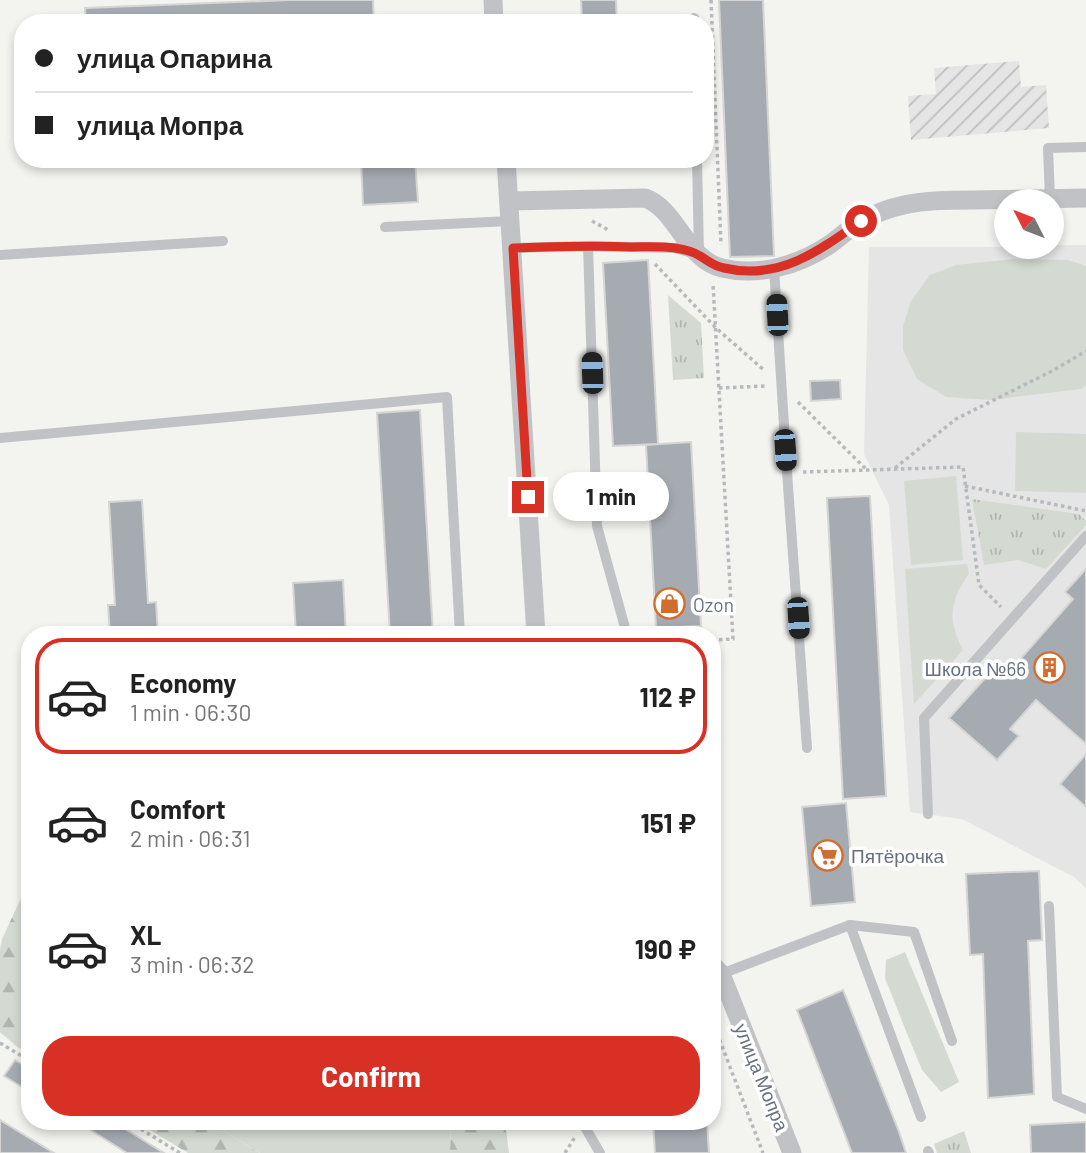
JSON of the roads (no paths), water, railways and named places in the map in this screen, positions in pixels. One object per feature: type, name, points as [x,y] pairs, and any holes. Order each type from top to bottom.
[{"type":"street","points":[[507,168],[535,626]]},
{"type":"street","points":[[510,201],[645,198],[663,209],[711,262],[743,271],[759,271],[793,263],[816,253],[877,213],[906,205],[994,200]]},
{"type":"street","points":[[1064,199],[1086,198]]},
{"type":"street","name":"улица Мопра","points":[[721,981],[792,1153]]},
{"type":"lane","points":[[1050,189],[1048,148],[1086,147]]},
{"type":"lane","points":[[513,248],[676,248],[711,262],[698,168]]},
{"type":"lane","points":[[385,227],[511,221]]},
{"type":"lane","points":[[0,255],[223,241]]},
{"type":"lane","points":[[588,246],[597,526],[625,626]]},
{"type":"lane","points":[[774,268],[807,748]]},
{"type":"lane","points":[[0,438],[447,397],[460,626]]},
{"type":"lane","points":[[928,814],[923,718],[1086,536]]},
{"type":"lane","points":[[1049,906],[1057,1097],[1086,1109]]},
{"type":"lane","points":[[721,967],[850,925],[914,932],[952,1041]]},
{"type":"lane","points":[[850,925],[921,1117]]},
{"type":"lane","points":[[587,1130],[600,1153]]},
{"type":"place","name":"Ozon","points":[[670,604]]},
{"type":"place","name":"Школа №66","points":[[1049,668]]},
{"type":"place","name":"Пятёрочка","points":[[828,855]]}]
